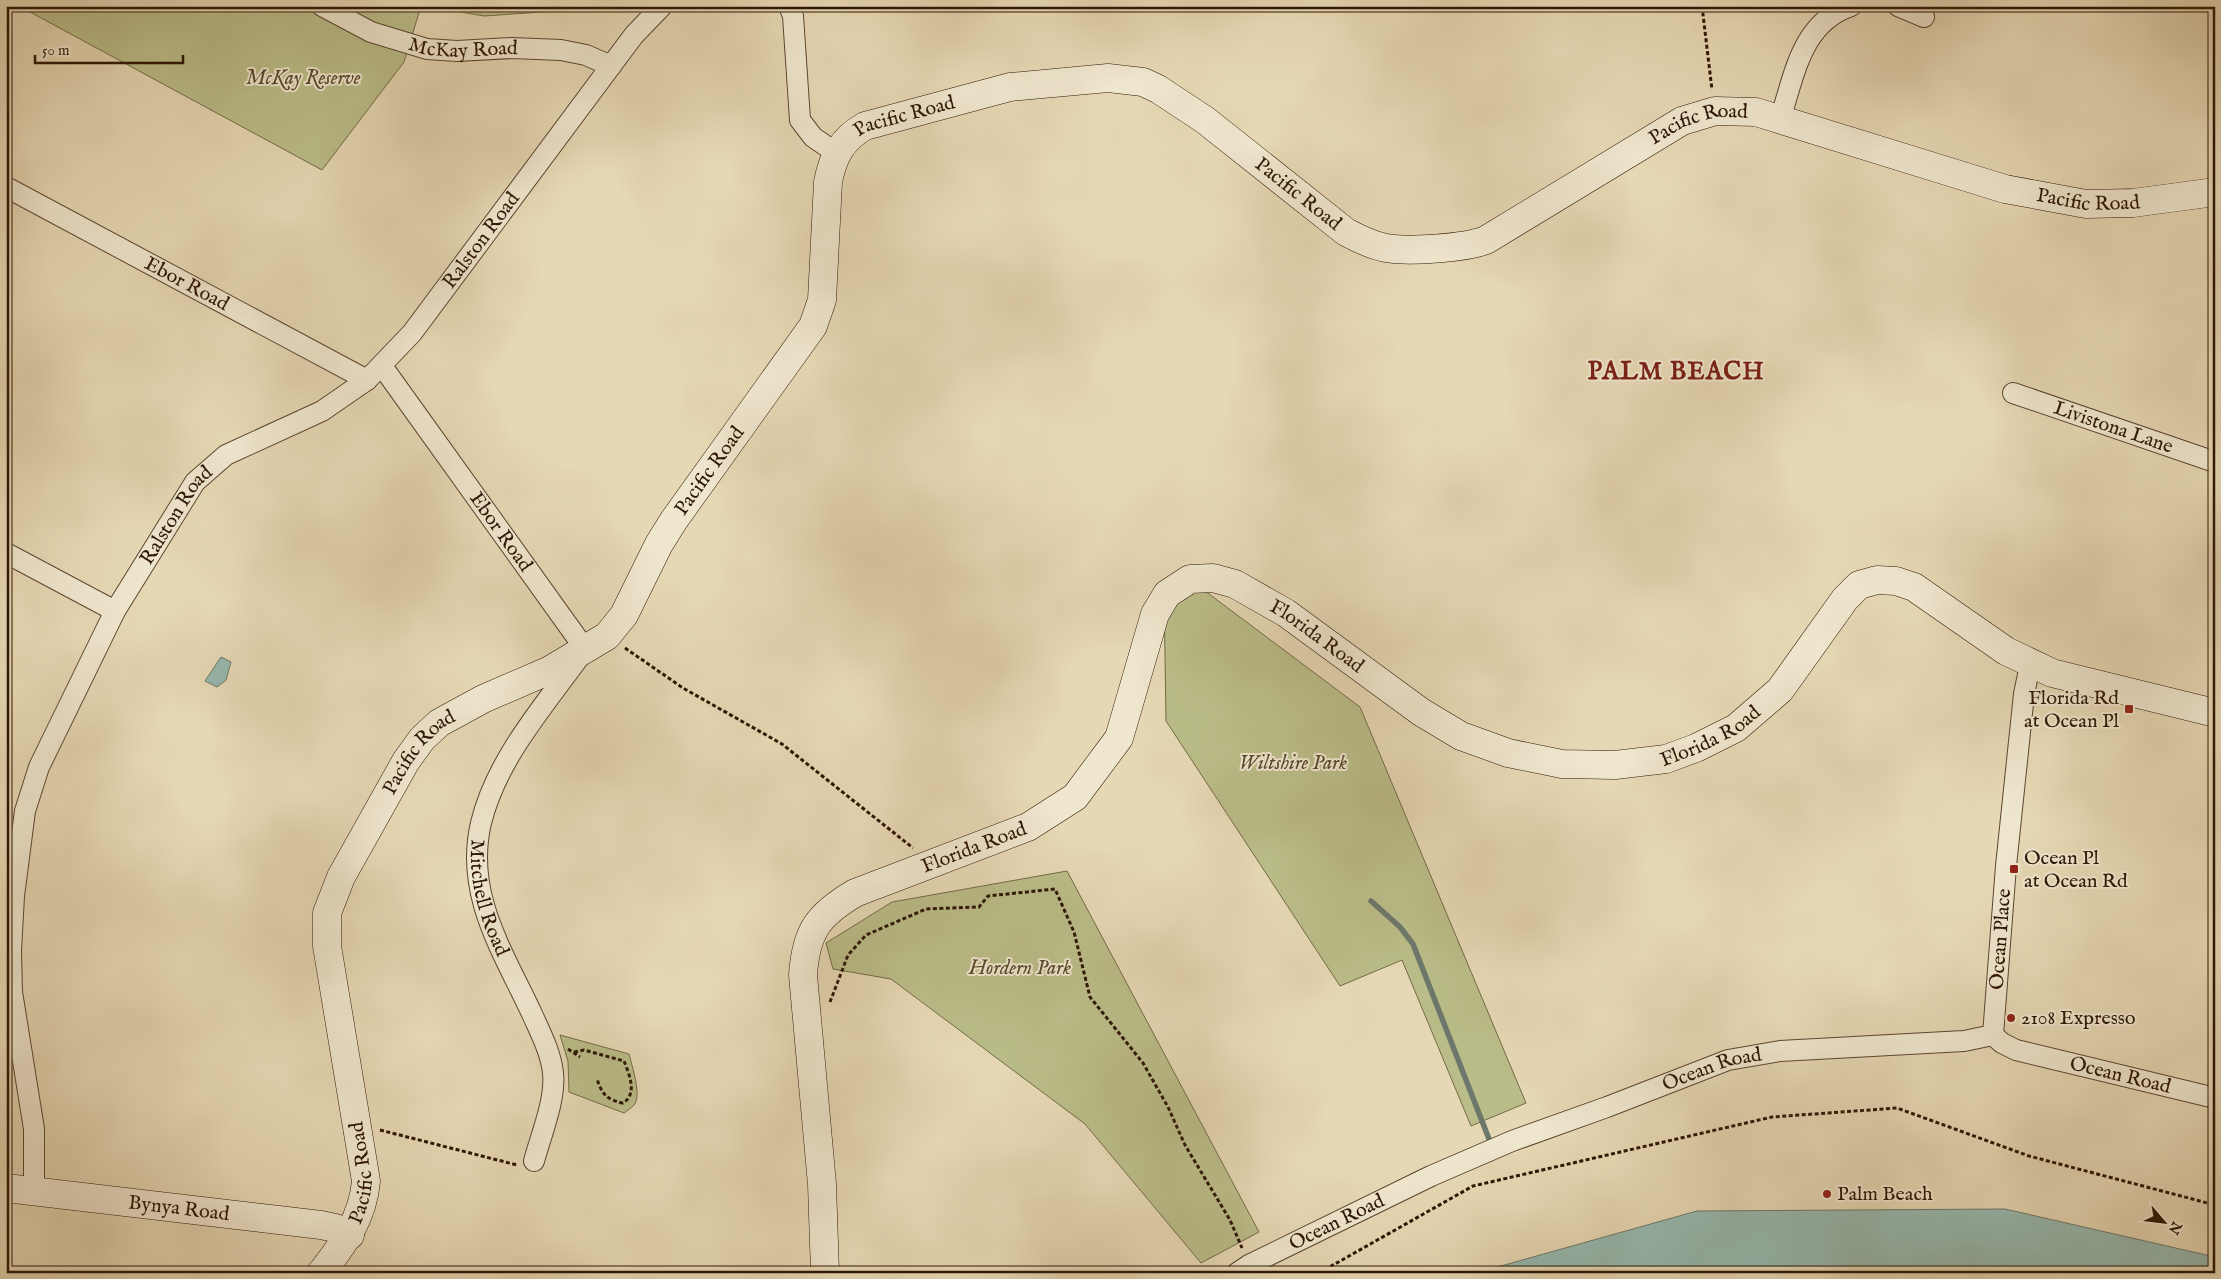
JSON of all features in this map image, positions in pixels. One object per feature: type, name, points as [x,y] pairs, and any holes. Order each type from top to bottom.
[{"type":"street","name":"McKay Road","points":[[322,6],[371,32],[427,49],[457,51],[512,48],[561,50],[586,55],[611,66]]},
{"type":"street","name":"Ralston Road","points":[[34,1191],[34,1129],[12,992],[11,951],[14,896],[26,812],[39,767],[115,611],[195,482],[226,455],[322,411],[367,380],[412,333],[634,35],[662,6]]},
{"type":"street","points":[[789,6],[793,16],[800,120],[813,137],[836,153]]},
{"type":"street","points":[[1780,119],[1804,46],[1817,27],[1834,12],[1851,6]]},
{"type":"street","points":[[1898,6],[1924,17]]},
{"type":"street","name":"Pacific Road","points":[[321,1273],[350,1235],[365,1194],[364,1163],[327,946],[327,913],[341,877],[406,761],[422,739],[439,723],[482,699],[550,670],[596,642],[624,616],[659,544],[674,520],[814,326],[822,300],[828,182],[836,153],[843,142],[865,126],[1010,87],[1108,78],[1143,82],[1158,89],[1205,120],[1346,232],[1366,243],[1387,248],[1412,249],[1464,245],[1486,240],[1682,120],[1715,111],[1756,112],[2005,189],[2086,204],[2132,202],[2215,192]]},
{"type":"street","name":"Ebor Road","points":[[6,187],[367,380]]},
{"type":"street","name":"Ebor Road","points":[[382,366],[596,642]]},
{"type":"street","name":"Livistona Lane","points":[[2013,393],[2215,462]]},
{"type":"street","points":[[6,553],[115,611]]},
{"type":"street","name":"Florida Road","points":[[825,1273],[822,1184],[803,975],[804,952],[812,930],[835,905],[855,893],[1028,827],[1075,797],[1119,738],[1155,614],[1167,594],[1190,579],[1213,578],[1235,584],[1286,614],[1421,712],[1461,736],[1508,753],[1562,764],[1588,766],[1615,765],[1666,759],[1696,748],[1736,728],[1780,690],[1845,599],[1859,585],[1877,580],[1896,581],[1914,586],[2006,652],[2052,674],[2215,713]]},
{"type":"street","name":"Mitchell Road","points":[[534,1161],[552,1094],[552,1063],[484,910],[477,879],[476,852],[486,807],[508,758],[596,642]]},
{"type":"street","name":"Ocean Place","points":[[1992,1035],[2006,866],[2024,694],[2030,665]]},
{"type":"street","name":"Ocean Road","points":[[1243,1269],[1431,1176],[1512,1141],[1608,1107],[1728,1060],[1780,1050],[1964,1041],[1992,1035],[2002,1043],[2024,1052],[2215,1098]]},
{"type":"street","name":"Bynya Road","points":[[6,1188],[321,1225],[335,1228],[350,1235]]},
{"type":"path","points":[[1702,6],[1715,111]]},
{"type":"path","points":[[596,642],[782,744],[933,863]]},
{"type":"path","points":[[826,1010],[848,955],[866,935],[926,909],[979,907],[988,896],[1055,889],[1074,932],[1090,997],[1143,1062],[1168,1107],[1185,1145],[1230,1220],[1243,1269]]},
{"type":"path","points":[[564,1049],[570,1049],[580,1057]]},
{"type":"path","points":[[574,1052],[584,1050],[624,1061],[632,1093],[629,1100],[623,1103],[608,1099],[602,1092],[597,1079]]},
{"type":"path","points":[[1319,1273],[1474,1186],[1781,1116],[1897,1108],[2029,1156],[2215,1205]]},
{"type":"path","points":[[358,1124],[513,1166],[534,1161]]},
{"type":"green space","name":"McKay Reserve","points":[[19,6],[421,6],[404,62],[322,170]]},
{"type":"green space","points":[[426,6],[570,6],[557,11],[484,16]]},
{"type":"green space","name":"Wiltshire Park","points":[[1181,573],[1360,707],[1526,1103],[1471,1126],[1402,960],[1340,986],[1166,721],[1164,589]]},
{"type":"green space","name":"Hordern Park","points":[[1067,871],[1259,1232],[1201,1263],[1085,1124],[891,979],[833,969],[826,943],[892,902]]},
{"type":"green space","points":[[560,1035],[629,1054],[637,1088],[634,1105],[624,1113],[569,1092],[568,1061]]},
{"type":"water","points":[[221,657],[231,662],[226,680],[217,687],[205,681]]},
{"type":"water","points":[[2005,1209],[2215,1257],[2215,1273],[1476,1273],[1697,1211]]},
{"type":"waterway","points":[[1371,901],[1400,927],[1413,944],[1489,1139]]},
{"type":"place","name":"Florida Rd at Ocean Pl","points":[[2129,709]]},
{"type":"place","name":"Ocean Pl at Ocean Rd","points":[[2014,869]]},
{"type":"place","name":"2108 Expresso","points":[[2011,1018]]},
{"type":"place","name":"Palm Beach","points":[[1827,1194]]},
{"type":"district","name":"PALM BEACH","points":[[1676,372]]}]
